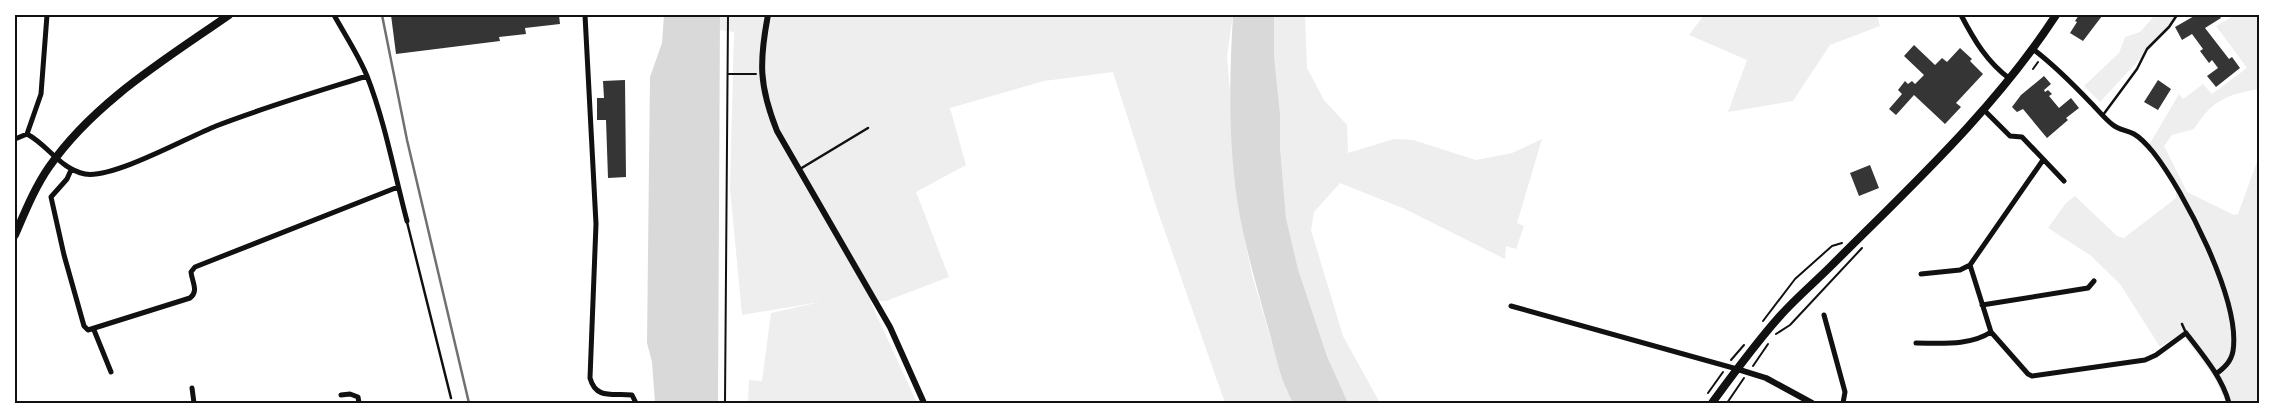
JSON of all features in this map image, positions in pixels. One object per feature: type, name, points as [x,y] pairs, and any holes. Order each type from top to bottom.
[{"type":"main road","points":[[15,235],[48,168],[80,129],[125,89],[229,15]]},
{"type":"main road","points":[[1712,403],[1781,315],[1920,178],[1984,110],[2033,49],[2056,15]]},
{"type":"street","points":[[27,134],[40,94],[47,15]]},
{"type":"street","points":[[334,15],[359,59],[380,112],[407,220]]},
{"type":"street","points":[[585,15],[596,224],[590,378],[593,387],[598,392],[632,395],[636,403]]},
{"type":"street","points":[[768,15],[761,55],[761,73],[768,109],[776,131],[890,327],[924,403]]},
{"type":"street","points":[[1961,15],[1985,56],[1993,66],[2010,79]]},
{"type":"street","points":[[2033,49],[2057,68],[2113,126],[2134,134],[2152,151],[2175,186],[2220,276],[2232,316],[2234,331],[2233,352],[2227,366],[2216,374]]},
{"type":"street","points":[[15,139],[27,134],[35,138],[70,170],[98,175],[281,102],[367,76]]},
{"type":"street","points":[[1984,110],[2010,136],[2022,137],[2064,181]]},
{"type":"street","points":[[1921,274],[1960,270],[1970,265],[2042,160]]},
{"type":"street","points":[[70,170],[67,179],[51,197],[64,255],[84,326],[88,330],[94,330],[190,298],[195,290],[191,272],[201,264],[398,187]]},
{"type":"street","points":[[1970,265],[1991,332],[2028,374],[2032,376],[2145,360],[2156,355],[2186,333],[2216,374],[2226,391],[2229,403]]},
{"type":"street","points":[[1982,305],[2088,288],[2094,281]]},
{"type":"street","points":[[1511,306],[1766,378],[1812,403]]},
{"type":"street","points":[[1824,315],[1844,392],[1843,403]]},
{"type":"street","points":[[94,330],[111,372]]},
{"type":"street","points":[[1916,343],[1957,343],[1984,337],[1991,332]]},
{"type":"street","points":[[192,388],[194,403]]},
{"type":"street","points":[[341,395],[350,394],[358,398],[359,403]]},
{"type":"lane","points":[[2103,115],[2137,69],[2147,49],[2169,27],[2177,15]]},
{"type":"lane","points":[[799,170],[868,128]]},
{"type":"lane","points":[[407,220],[451,398]]},
{"type":"lane","points":[[2182,324],[2186,333]]},
{"type":"path","points":[[725,403],[728,15]]},
{"type":"path","points":[[728,74],[761,73]]},
{"type":"path","points":[[1774,336],[1790,325],[1860,251]]},
{"type":"path","points":[[1764,351],[1770,342]]},
{"type":"path","points":[[1726,403],[1734,392]]},
{"type":"shaded area","points":[[664,15],[720,15],[718,403],[655,403],[652,362],[647,343],[650,77],[662,43]]},
{"type":"shaded area","points":[[720,15],[769,15],[769,26],[772,15],[1233,15],[1227,56],[1240,215],[1252,275],[1286,390],[1293,403],[1225,403],[1156,206],[1113,72],[1044,81],[950,108],[966,165],[916,192],[949,277],[886,301],[870,301],[917,403],[748,403],[749,380],[762,381],[771,313],[820,302],[742,315],[730,188],[734,32],[720,30]]},
{"type":"shaded area","points":[[1233,15],[1274,15],[1274,56],[1280,113],[1280,147],[1286,218],[1298,269],[1327,356],[1348,403],[1293,403],[1284,384],[1278,364],[1249,257],[1236,192],[1230,116]]},
{"type":"shaded area","points":[[1274,15],[1305,15],[1307,68],[1324,100],[1347,125],[1348,153],[1394,139],[1413,140],[1476,160],[1512,153],[1542,139],[1517,223],[1524,226],[1516,249],[1506,246],[1505,259],[1405,209],[1340,183],[1314,212],[1311,230],[1343,336],[1380,403],[1348,403],[1327,356],[1298,269],[1286,218],[1280,147],[1280,113],[1274,56]]},
{"type":"shaded area","points":[[1704,15],[1877,15],[1880,26],[1830,45],[1793,101],[1728,112],[1747,60],[1689,35]]},
{"type":"shaded area","points":[[2155,15],[2176,15],[2167,30],[2100,102],[2084,86],[2119,53],[2125,37],[2140,32]]},
{"type":"shaded area","points":[[2235,15],[2259,15],[2259,89],[2221,100],[2207,111],[2194,129],[2172,135],[2164,146],[2187,192],[2234,215],[2238,214],[2259,156],[2259,403],[2226,403],[2214,377],[2182,333],[2160,347],[2120,284],[2090,255],[2048,228],[2066,203],[2075,196],[2117,236],[2124,238],[2176,198],[2176,186],[2155,150],[2149,145],[2179,94],[2183,99],[2203,84],[2212,94],[2247,68],[2216,26]]},
{"type":"building","points":[[391,15],[559,15],[560,24],[525,28],[526,34],[499,37],[500,41],[396,54]]},
{"type":"building","points":[[2079,15],[2102,16],[2083,41],[2070,33]]},
{"type":"building","points":[[2196,15],[2219,15],[2221,18],[2205,28],[2229,59],[2232,57],[2240,68],[2216,87],[2207,76],[2218,68],[2212,60],[2209,63],[2200,51],[2203,49],[2192,34],[2182,40],[2175,27]]},
{"type":"building","points":[[1914,45],[1935,65],[1942,58],[1947,62],[1960,48],[1972,59],[1970,61],[1983,74],[1956,103],[1961,107],[1945,124],[1914,95],[1896,115],[1889,109],[1902,94],[1898,90],[1905,81],[1908,84],[1912,81],[1915,84],[1924,75],[1904,56]]},
{"type":"building","points":[[2044,76],[2051,84],[2044,90],[2045,92],[2048,90],[2052,94],[2049,96],[2059,108],[2071,98],[2079,108],[2066,118],[2068,120],[2047,138],[2023,109],[2017,112],[2012,107],[2021,95]]},
{"type":"building","points":[[625,80],[626,177],[608,178],[606,120],[597,120],[597,98],[604,98],[603,81]]},
{"type":"building","points":[[2158,80],[2171,89],[2158,110],[2144,102]]},
{"type":"building","points":[[1870,165],[1879,188],[1859,196],[1850,173]]},
{"type":"railway","points":[[382,15],[407,140],[469,403]]}]
